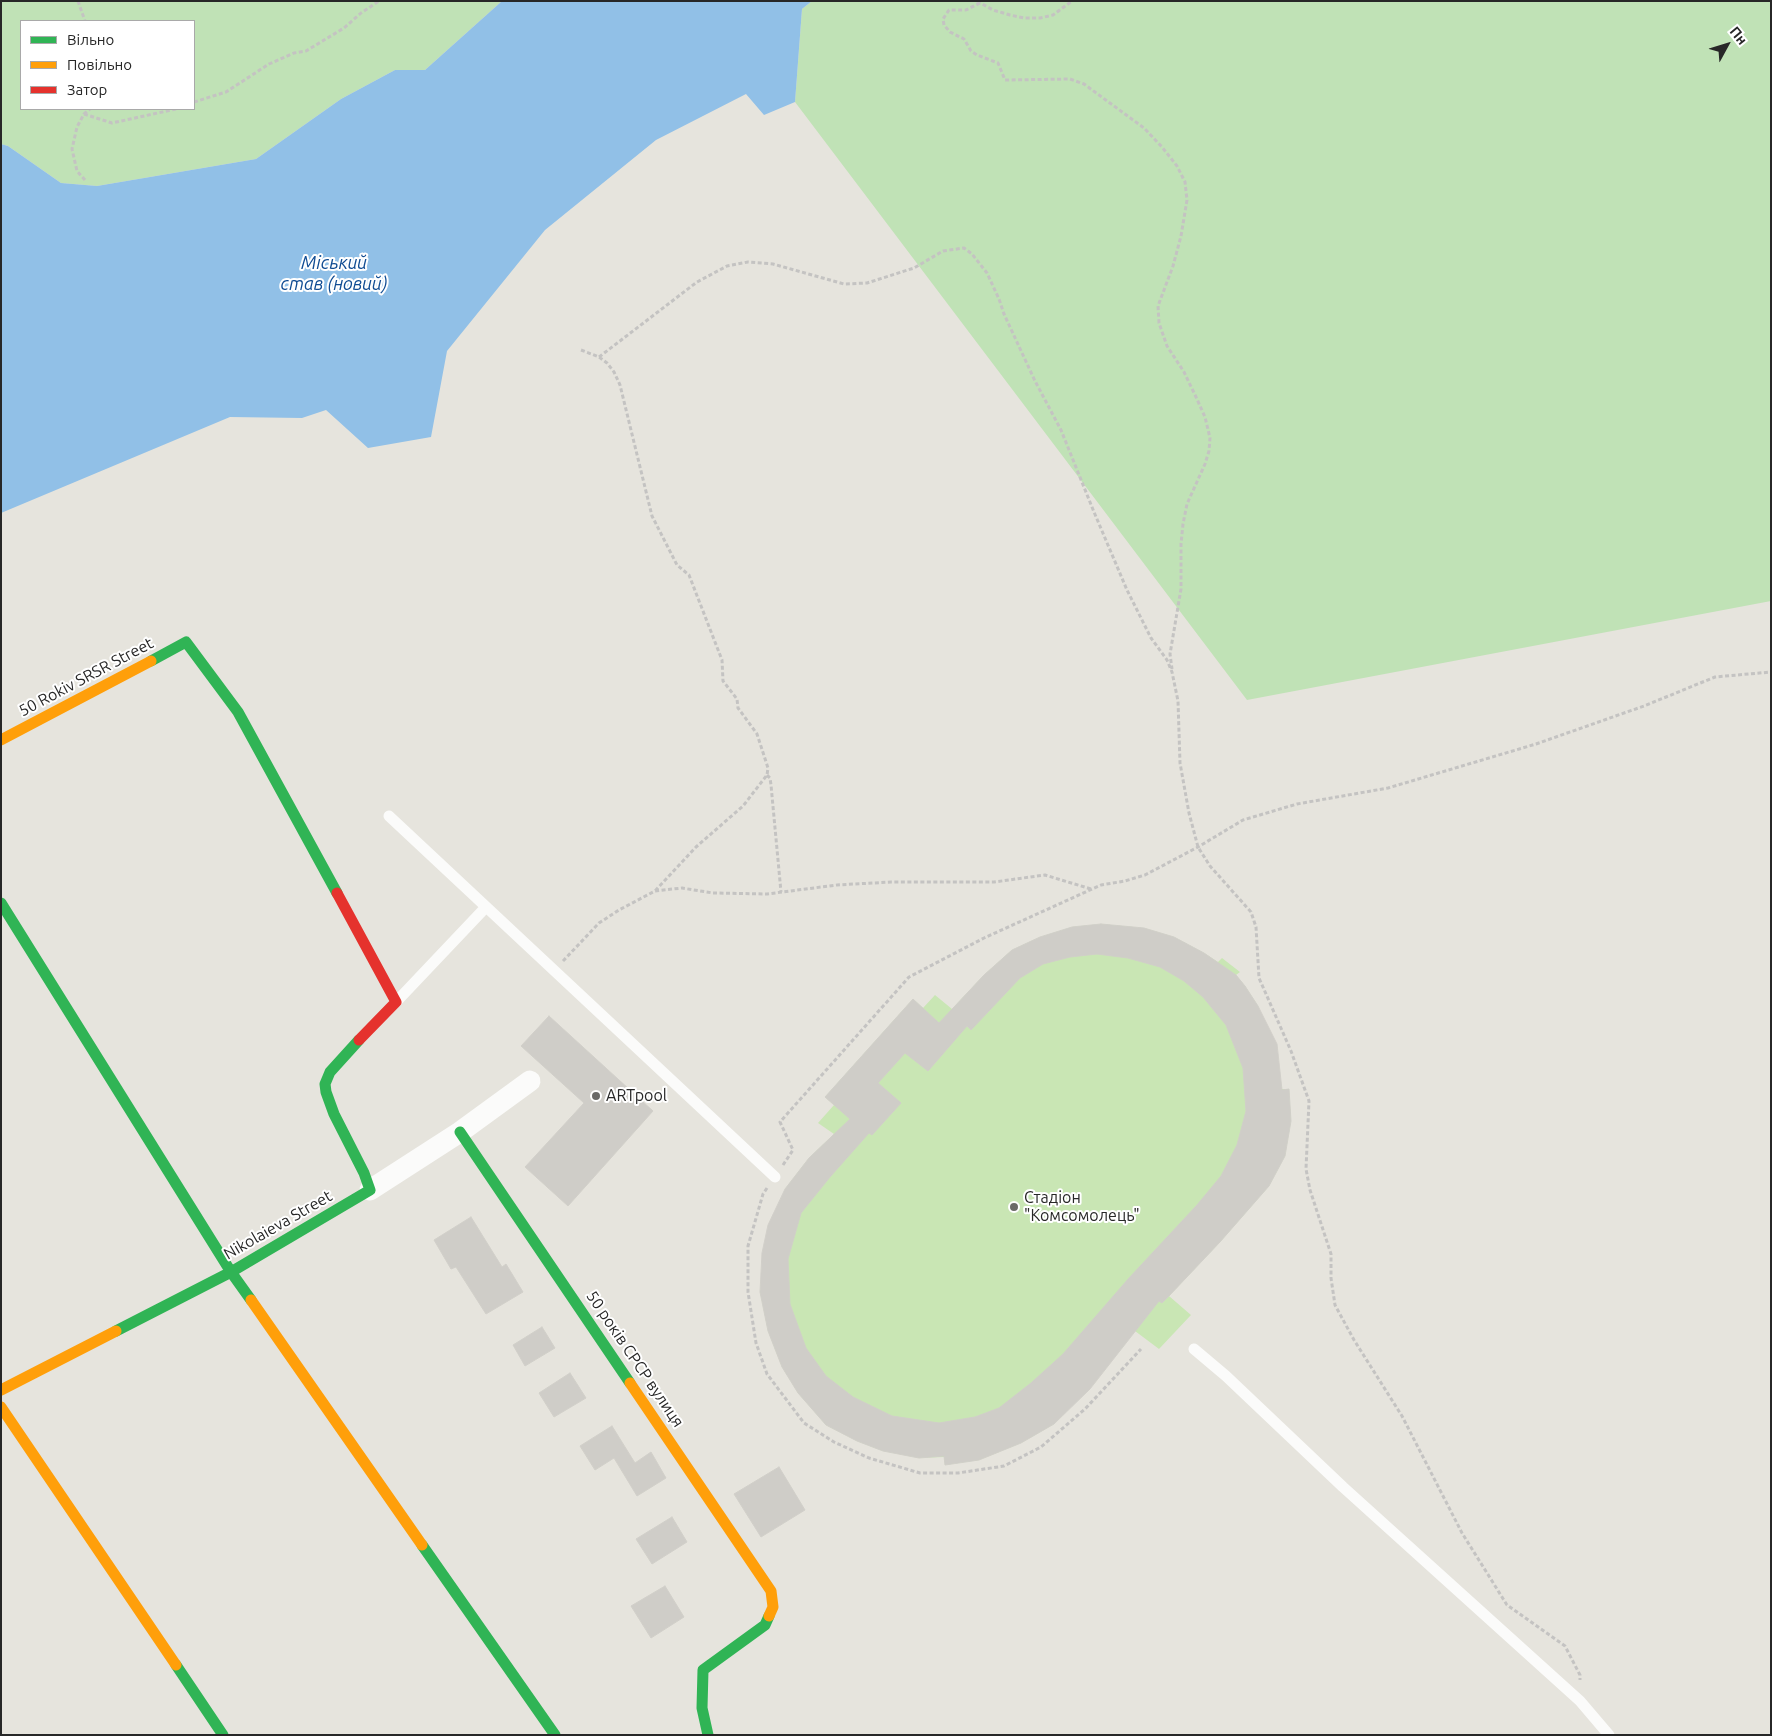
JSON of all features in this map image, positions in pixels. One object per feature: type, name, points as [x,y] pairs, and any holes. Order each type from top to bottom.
[{"type":"street","name":"50 Rokiv SRSR Street","points":[[1,740],[186,642],[238,712],[396,1002]]},
{"type":"street","points":[[1,903],[231,1272],[555,1735]]},
{"type":"street","points":[[396,1002],[340,1058],[330,1072],[325,1084],[334,1114],[364,1173],[370,1190],[460,1132],[530,1081]]},
{"type":"street","name":"50 років СРСР вулиця","points":[[460,1132],[771,1591],[773,1608],[765,1625],[704,1670],[702,1708],[708,1735]]},
{"type":"street","name":"Nikolaieva Street","points":[[1,1390],[231,1272],[370,1190]]},
{"type":"street","points":[[1,1407],[223,1735]]},
{"type":"lane","points":[[389,816],[775,1177]]},
{"type":"lane","points":[[396,1002],[486,907]]},
{"type":"lane","points":[[1194,1349],[1226,1376],[1350,1494],[1580,1701],[1609,1735]]},
{"type":"path","points":[[78,1],[85,20]]},
{"type":"path","points":[[195,102],[226,92],[268,64],[294,53],[306,51],[344,28],[379,1]]},
{"type":"path","points":[[1072,1],[1053,14],[1040,18],[1024,18],[1010,15],[993,10],[979,2],[966,10],[949,10],[944,19],[944,25],[950,32],[964,39],[971,51],[998,63],[1005,80],[1070,79],[1084,84],[1144,128],[1162,147],[1185,182],[1187,200],[1182,236],[1158,306],[1159,323],[1167,346],[1184,372],[1196,396],[1205,417],[1210,438],[1205,464],[1187,504],[1181,544],[1182,589],[1170,654],[1178,701],[1180,763],[1189,813],[1198,847],[1210,866],[1251,912],[1256,927],[1259,978],[1291,1051],[1308,1101],[1306,1169],[1310,1190],[1330,1254],[1335,1305],[1354,1340],[1402,1416],[1462,1533],[1507,1604],[1565,1646],[1580,1675],[1580,1701]]},
{"type":"path","points":[[85,180],[77,171],[72,149],[76,127],[89,110]]},
{"type":"path","points":[[84,114],[112,123],[171,110]]},
{"type":"path","points":[[599,357],[697,282],[727,266],[748,262],[773,264],[844,284],[867,283],[914,268],[943,252],[964,248],[972,254],[987,274],[1031,372],[1061,430],[1127,590],[1151,638],[1172,672]]},
{"type":"path","points":[[555,971],[599,924],[619,910],[656,891],[696,847],[743,806],[767,775],[768,768],[757,734],[738,708],[737,698],[723,681],[722,660],[689,575],[677,565],[652,516],[620,384],[607,363],[599,357],[582,350]]},
{"type":"path","points":[[1141,1349],[1086,1409],[1064,1428],[1041,1447],[1004,1466],[958,1473],[920,1472],[868,1458],[804,1423],[767,1374],[756,1344],[748,1292],[748,1246],[763,1194],[793,1150],[780,1122],[909,977],[984,938],[1101,885],[1145,875],[1198,847],[1243,820],[1297,804],[1388,788],[1536,744],[1644,706],[1714,677],[1771,672]]},
{"type":"path","points":[[767,775],[772,785],[781,892]]},
{"type":"path","points":[[656,891],[682,888],[713,893],[767,894],[837,885],[891,882],[994,882],[1045,875],[1092,889]]},
{"type":"green space","points":[[1,1],[502,1],[425,70],[395,70],[341,99],[256,159],[97,186],[61,183],[8,146],[1,144]]},
{"type":"green space","points":[[812,1],[1771,1],[1771,601],[1247,700],[795,102],[802,9]]},
{"type":"green space","name":"Стадіон \"Комсомолець\"","points":[[1101,924],[1144,928],[1174,937],[1218,962],[1222,958],[1240,972],[1236,975],[1258,1006],[1282,1089],[1289,1089],[1291,1121],[1285,1156],[1269,1186],[1169,1296],[1191,1315],[1159,1349],[1135,1331],[1054,1424],[1021,1443],[979,1460],[945,1465],[944,1457],[919,1458],[883,1451],[857,1441],[826,1425],[798,1393],[782,1367],[768,1331],[760,1292],[785,1189],[809,1158],[834,1134],[818,1123],[834,1105],[825,1097],[913,999],[923,1008],[935,995],[952,1009],[984,975],[1012,950],[1040,937],[1072,927]]},
{"type":"water","name":"Міський став (новий)","points":[[502,1],[812,1],[802,9],[795,102],[764,115],[746,94],[656,140],[545,230],[447,351],[431,437],[368,448],[326,410],[302,418],[230,417],[1,513],[1,144],[8,146],[61,183],[97,186],[256,159],[341,99],[395,70],[425,70]]},
{"type":"building","points":[[1101,924],[1144,928],[1174,937],[1204,953],[1236,975],[1258,1006],[1277,1044],[1282,1090],[1289,1089],[1291,1121],[1285,1156],[1269,1186],[1169,1296],[1162,1303],[1159,1301],[1090,1389],[1054,1424],[1021,1443],[979,1460],[945,1465],[944,1456],[919,1458],[883,1451],[857,1441],[826,1425],[798,1393],[782,1367],[768,1331],[760,1292],[762,1253],[768,1225],[785,1189],[809,1158],[850,1119],[825,1097],[913,999],[939,1023],[984,975],[1012,950],[1040,937],[1072,927]],"holes":[[[1097,954],[1128,958],[1160,967],[1184,981],[1203,997],[1226,1025],[1243,1068],[1246,1111],[1237,1145],[1221,1176],[1063,1354],[1031,1383],[999,1408],[975,1417],[939,1423],[892,1416],[853,1397],[826,1376],[806,1348],[790,1304],[788,1259],[801,1213],[869,1133],[872,1135],[901,1103],[878,1083],[905,1053],[928,1071],[967,1026],[971,1030],[1020,978],[1043,964],[1070,957]]]},
{"type":"building","points":[[549,1016],[653,1111],[568,1206],[525,1167],[584,1103],[521,1046]]},
{"type":"building","points":[[471,1217],[502,1267],[506,1264],[523,1292],[486,1314],[456,1267],[451,1269],[434,1240]]},
{"type":"building","points":[[542,1327],[555,1348],[525,1366],[513,1345]]},
{"type":"building","points":[[570,1373],[586,1398],[554,1417],[539,1393]]},
{"type":"building","points":[[612,1426],[635,1463],[651,1452],[666,1478],[637,1496],[614,1458],[595,1470],[580,1446]]},
{"type":"building","points":[[779,1467],[805,1510],[761,1537],[734,1494]]},
{"type":"building","points":[[672,1517],[687,1542],[652,1564],[636,1539]]},
{"type":"building","points":[[665,1586],[684,1617],[651,1638],[631,1606]]},
{"type":"traffic: fast","points":[[151,661],[186,642],[238,712],[337,893]]},
{"type":"traffic: fast","points":[[1,903],[231,1272],[251,1300]]},
{"type":"traffic: fast","points":[[116,1331],[231,1272],[370,1190],[364,1173],[334,1114],[325,1084],[330,1072],[359,1040]]},
{"type":"traffic: fast","points":[[460,1132],[630,1383]]},
{"type":"traffic: fast","points":[[422,1545],[555,1735]]},
{"type":"traffic: fast","points":[[708,1735],[702,1708],[703,1670],[765,1625],[769,1616]]},
{"type":"traffic: fast","points":[[176,1665],[223,1735]]},
{"type":"traffic: slow","points":[[1,740],[151,661]]},
{"type":"traffic: slow","points":[[251,1300],[422,1545]]},
{"type":"traffic: slow","points":[[1,1390],[116,1331]]},
{"type":"traffic: slow","points":[[630,1383],[771,1591],[773,1607],[769,1616]]},
{"type":"traffic: slow","points":[[1,1407],[176,1665]]},
{"type":"traffic: jam","points":[[337,893],[396,1002],[359,1040]]},
{"type":"place","name":"ARTpool","points":[[596,1096]]},
{"type":"place","name":"Стадіон \"Комсомолець\"","points":[[1014,1207]]}]
